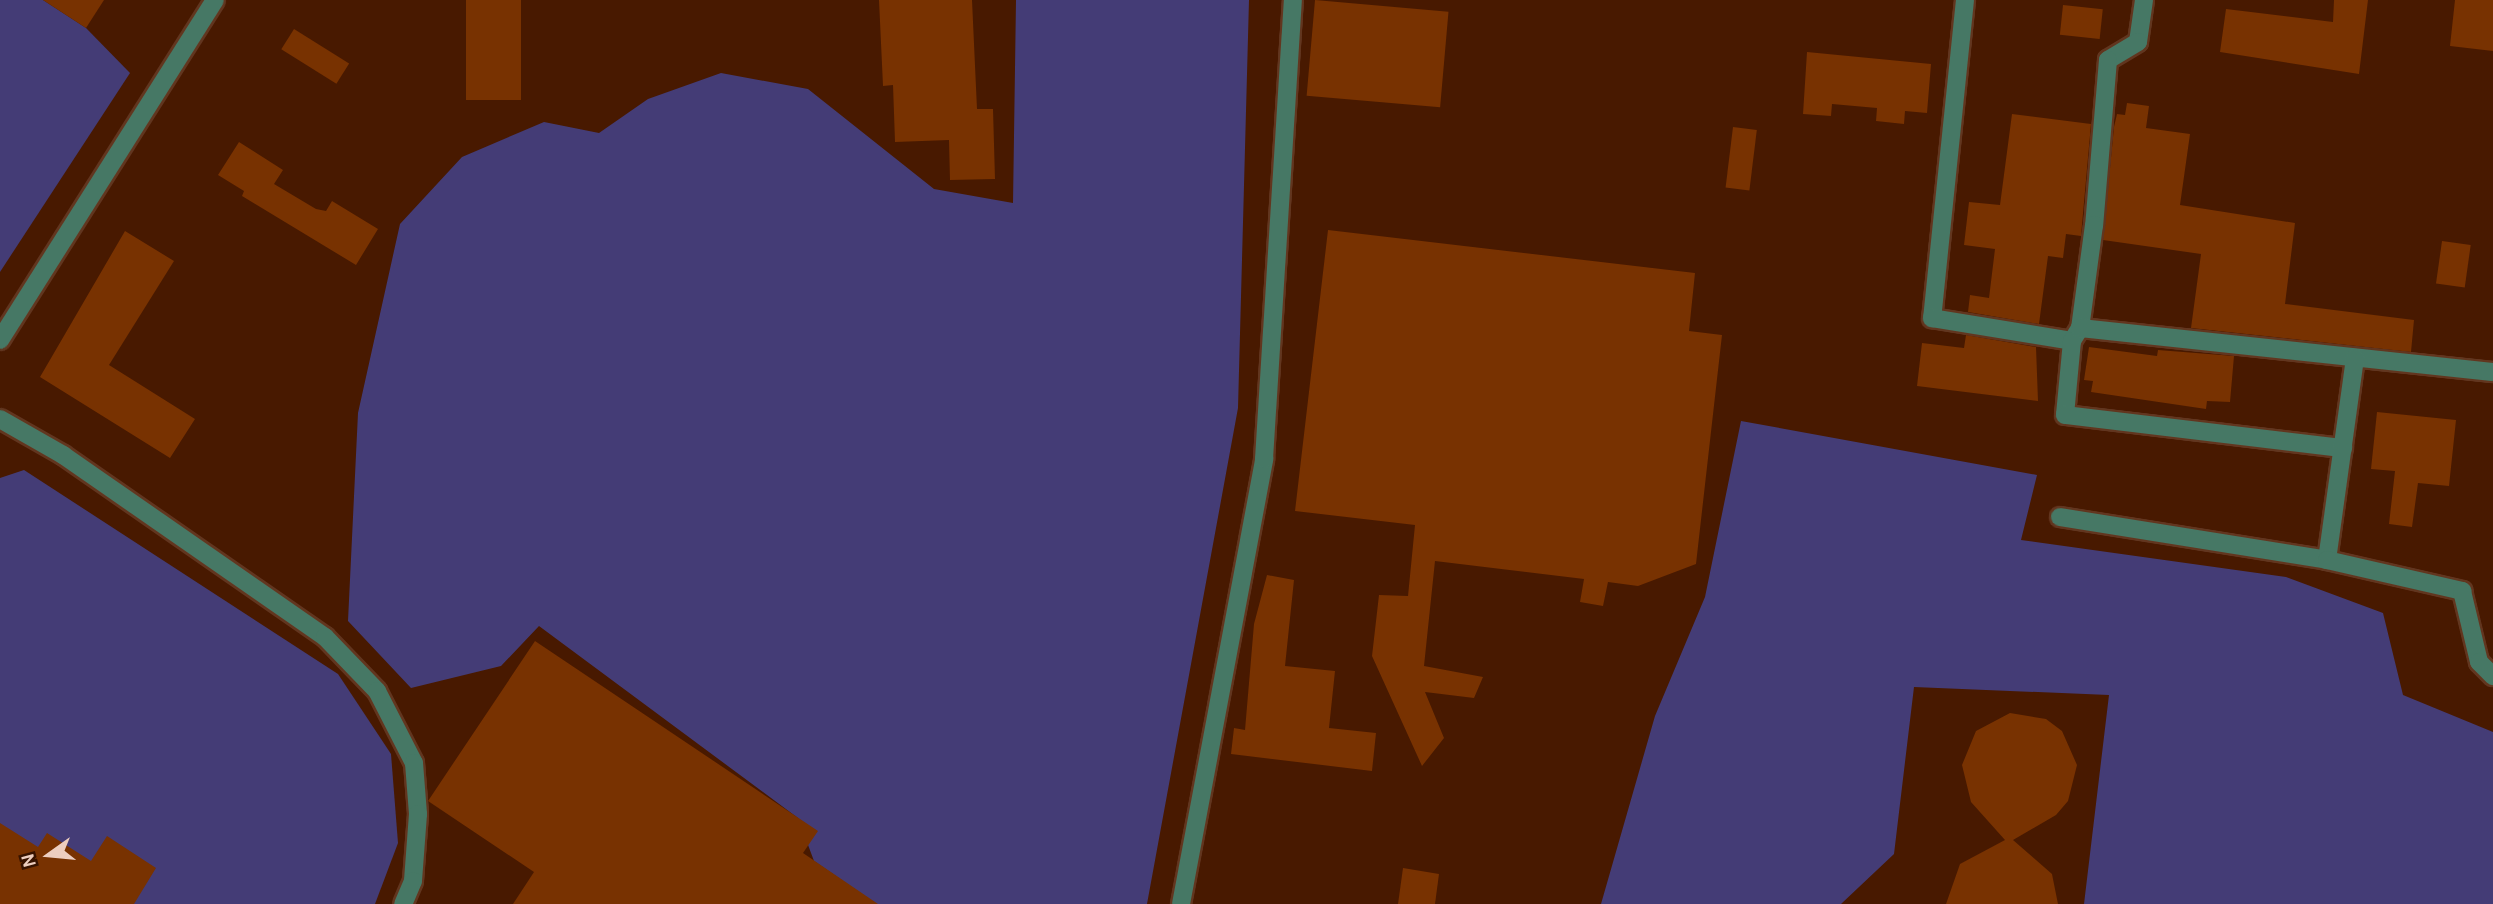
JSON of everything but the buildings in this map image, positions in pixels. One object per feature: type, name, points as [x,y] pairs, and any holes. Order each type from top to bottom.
[{"type":"street","points":[[0,340],[215,0]]},
{"type":"street","points":[[1181,904],[1265,459],[1293,0]]},
{"type":"street","points":[[1965,0],[1932,318],[2076,334],[2493,372]]},
{"type":"street","points":[[2144,0],[2138,42],[2108,60],[2065,415],[2343,448]]},
{"type":"street","points":[[2327,560],[2356,358]]},
{"type":"street","points":[[0,419],[63,455],[325,638],[377,691],[414,763],[418,814],[414,881],[403,904]]},
{"type":"street","points":[[2060,517],[2327,560],[2462,591],[2479,662],[2493,676]]},
{"type":"shaded area","points":[[0,0],[43,0],[86,28],[130,73],[0,272]]},
{"type":"shaded area","points":[[1016,0],[1249,0],[1238,408],[1147,904],[876,904],[814,861],[798,818],[539,626],[501,666],[411,688],[348,621],[358,413],[400,224],[462,157],[544,122],[599,133],[648,99],[721,73],[808,89],[934,189],[1013,203]]},
{"type":"shaded area","points":[[1741,421],[2037,475],[2021,540],[2286,577],[2383,613],[2403,695],[2493,732],[2493,904],[2084,904],[2109,695],[1914,687],[1894,854],[1841,904],[1601,904],[1655,716],[1705,597]]},
{"type":"shaded area","points":[[24,470],[338,674],[391,754],[398,843],[375,904],[0,904],[0,478]]}]
